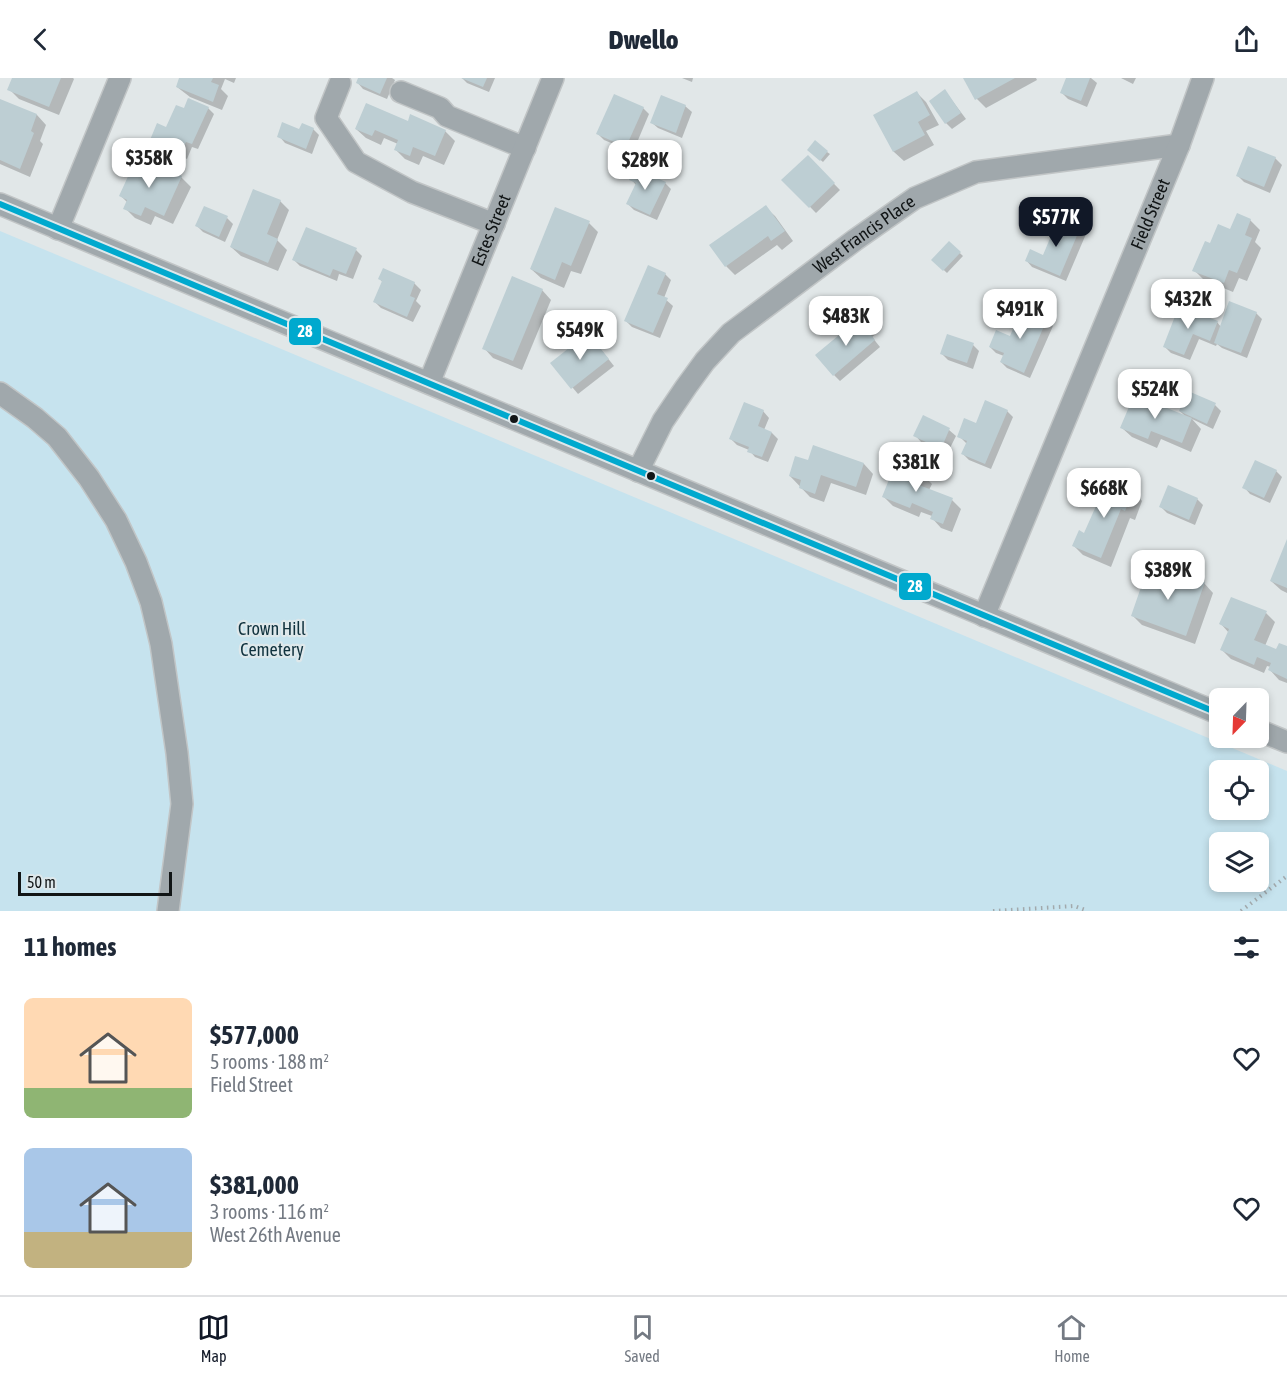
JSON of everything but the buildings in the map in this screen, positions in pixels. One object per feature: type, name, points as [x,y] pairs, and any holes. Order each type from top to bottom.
[{"type":"street","points":[[58,229],[120,78]]},
{"type":"street","name":"Estes Street","points":[[429,383],[553,78]]},
{"type":"street","name":"Field Street","points":[[984,616],[1179,145],[1203,78]]},
{"type":"street","points":[[340,83],[326,118],[356,162],[412,192],[494,224]]},
{"type":"street","points":[[401,92],[440,108],[447,117],[525,148]]},
{"type":"street","name":"West Francis Place","points":[[638,471],[663,421],[705,361],[731,333],[915,198],[976,172],[1179,145]]},
{"type":"street","points":[[0,204],[1209,709]]},
{"type":"street","points":[[0,393],[35,418],[57,438],[90,478],[116,520],[152,602],[161,644],[182,804],[168,911]]},
{"type":"street","points":[[1269,735],[1287,742]]},
{"type":"path","points":[[1241,911],[1287,876]]},
{"type":"path","points":[[993,911],[1074,906],[1088,911]]},
{"type":"green space","name":"Crown Hill Cemetery","points":[[0,231],[1209,738],[1209,748],[1232,748],[1261,760],[1209,760],[1209,820],[1269,820],[1269,763],[1287,771],[1287,911],[0,911]]},
{"type":"transit line","name":"28","points":[[0,204],[1209,709]]}]
